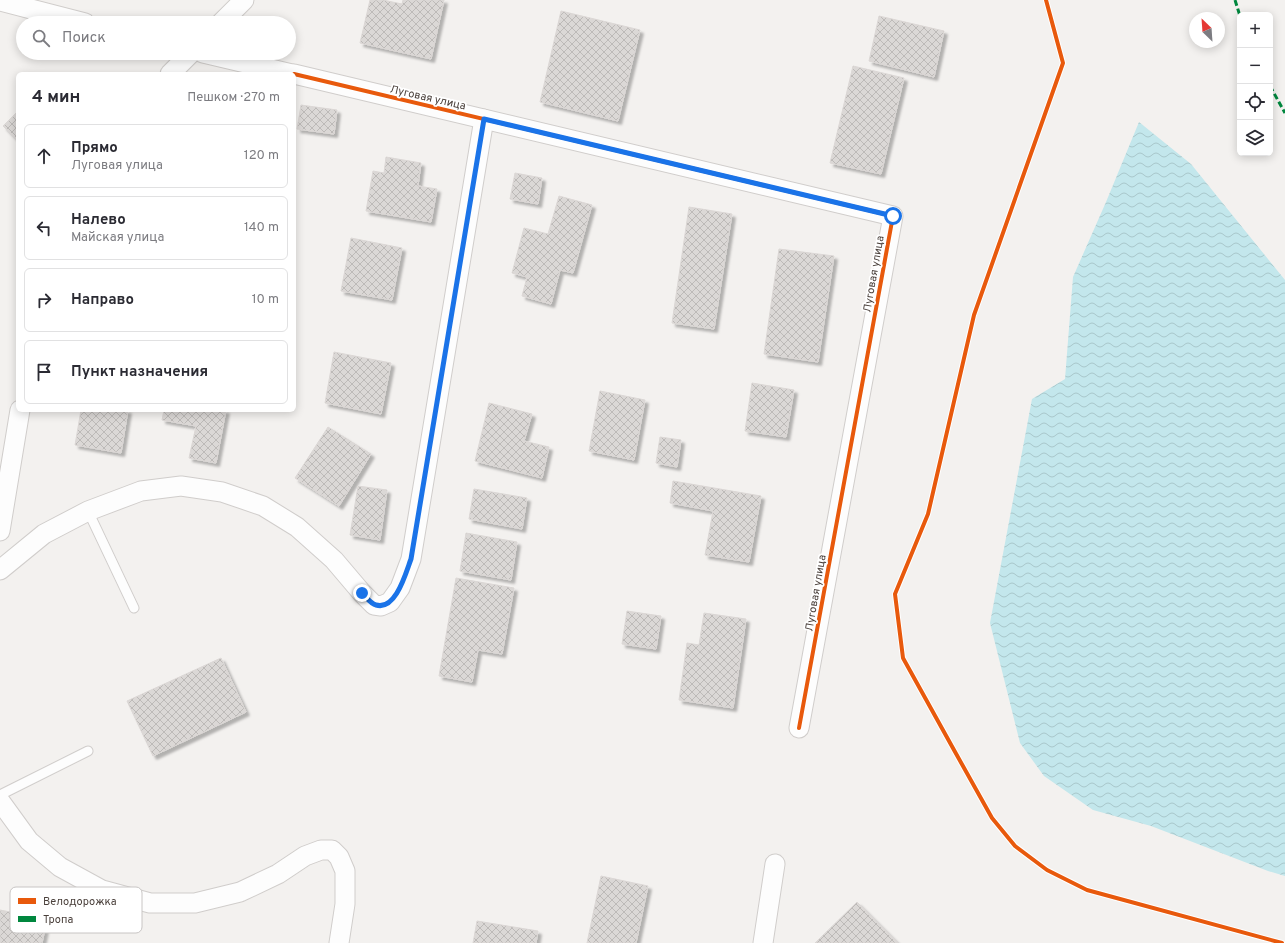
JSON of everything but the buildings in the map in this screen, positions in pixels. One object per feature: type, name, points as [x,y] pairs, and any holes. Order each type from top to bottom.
[{"type":"street","points":[[228,16],[244,0]]},
{"type":"street","points":[[0,1],[58,16]]},
{"type":"street","points":[[172,72],[184,60]]},
{"type":"street","name":"Луговая улица","points":[[233,60],[284,72]]},
{"type":"street","name":"Луговая улица","points":[[296,75],[893,216],[799,728]]},
{"type":"street","points":[[0,570],[44,534],[88,511],[141,491],[181,486],[222,492],[263,506],[297,527],[334,560],[374,605],[381,606],[390,602],[400,588],[411,559],[484,119]]},
{"type":"street","points":[[0,531],[20,412]]},
{"type":"street","points":[[0,801],[29,841],[60,867],[97,887]]},
{"type":"street","points":[[142,901],[150,903],[195,903],[240,892],[278,874],[305,856],[321,850],[332,850],[339,857],[345,871],[345,904],[339,943]]},
{"type":"street","points":[[763,943],[775,864]]},
{"type":"lane","points":[[88,511],[134,608]]},
{"type":"lane","points":[[0,795],[88,751]]},
{"type":"water","points":[[1139,122],[1191,164],[1285,280],[1285,876],[1268,871],[1151,826],[1093,810],[1044,776],[1020,743],[990,623],[1032,399],[1065,379],[1073,277]]},
{"type":"marked path","points":[[1235,0],[1239,12]]},
{"type":"marked path","points":[[1273,91],[1285,113]]},
{"type":"cycle path","points":[[1046,0],[1063,63],[974,315],[928,514],[895,594],[903,658],[992,818],[1015,846],[1047,870],[1087,890],[1282,943]]},
{"type":"cycle path","points":[[296,74],[893,216],[799,728]]},
{"type":"route","points":[[362,593],[374,605],[381,606],[390,602],[400,588],[411,559],[484,119],[893,216]]}]
